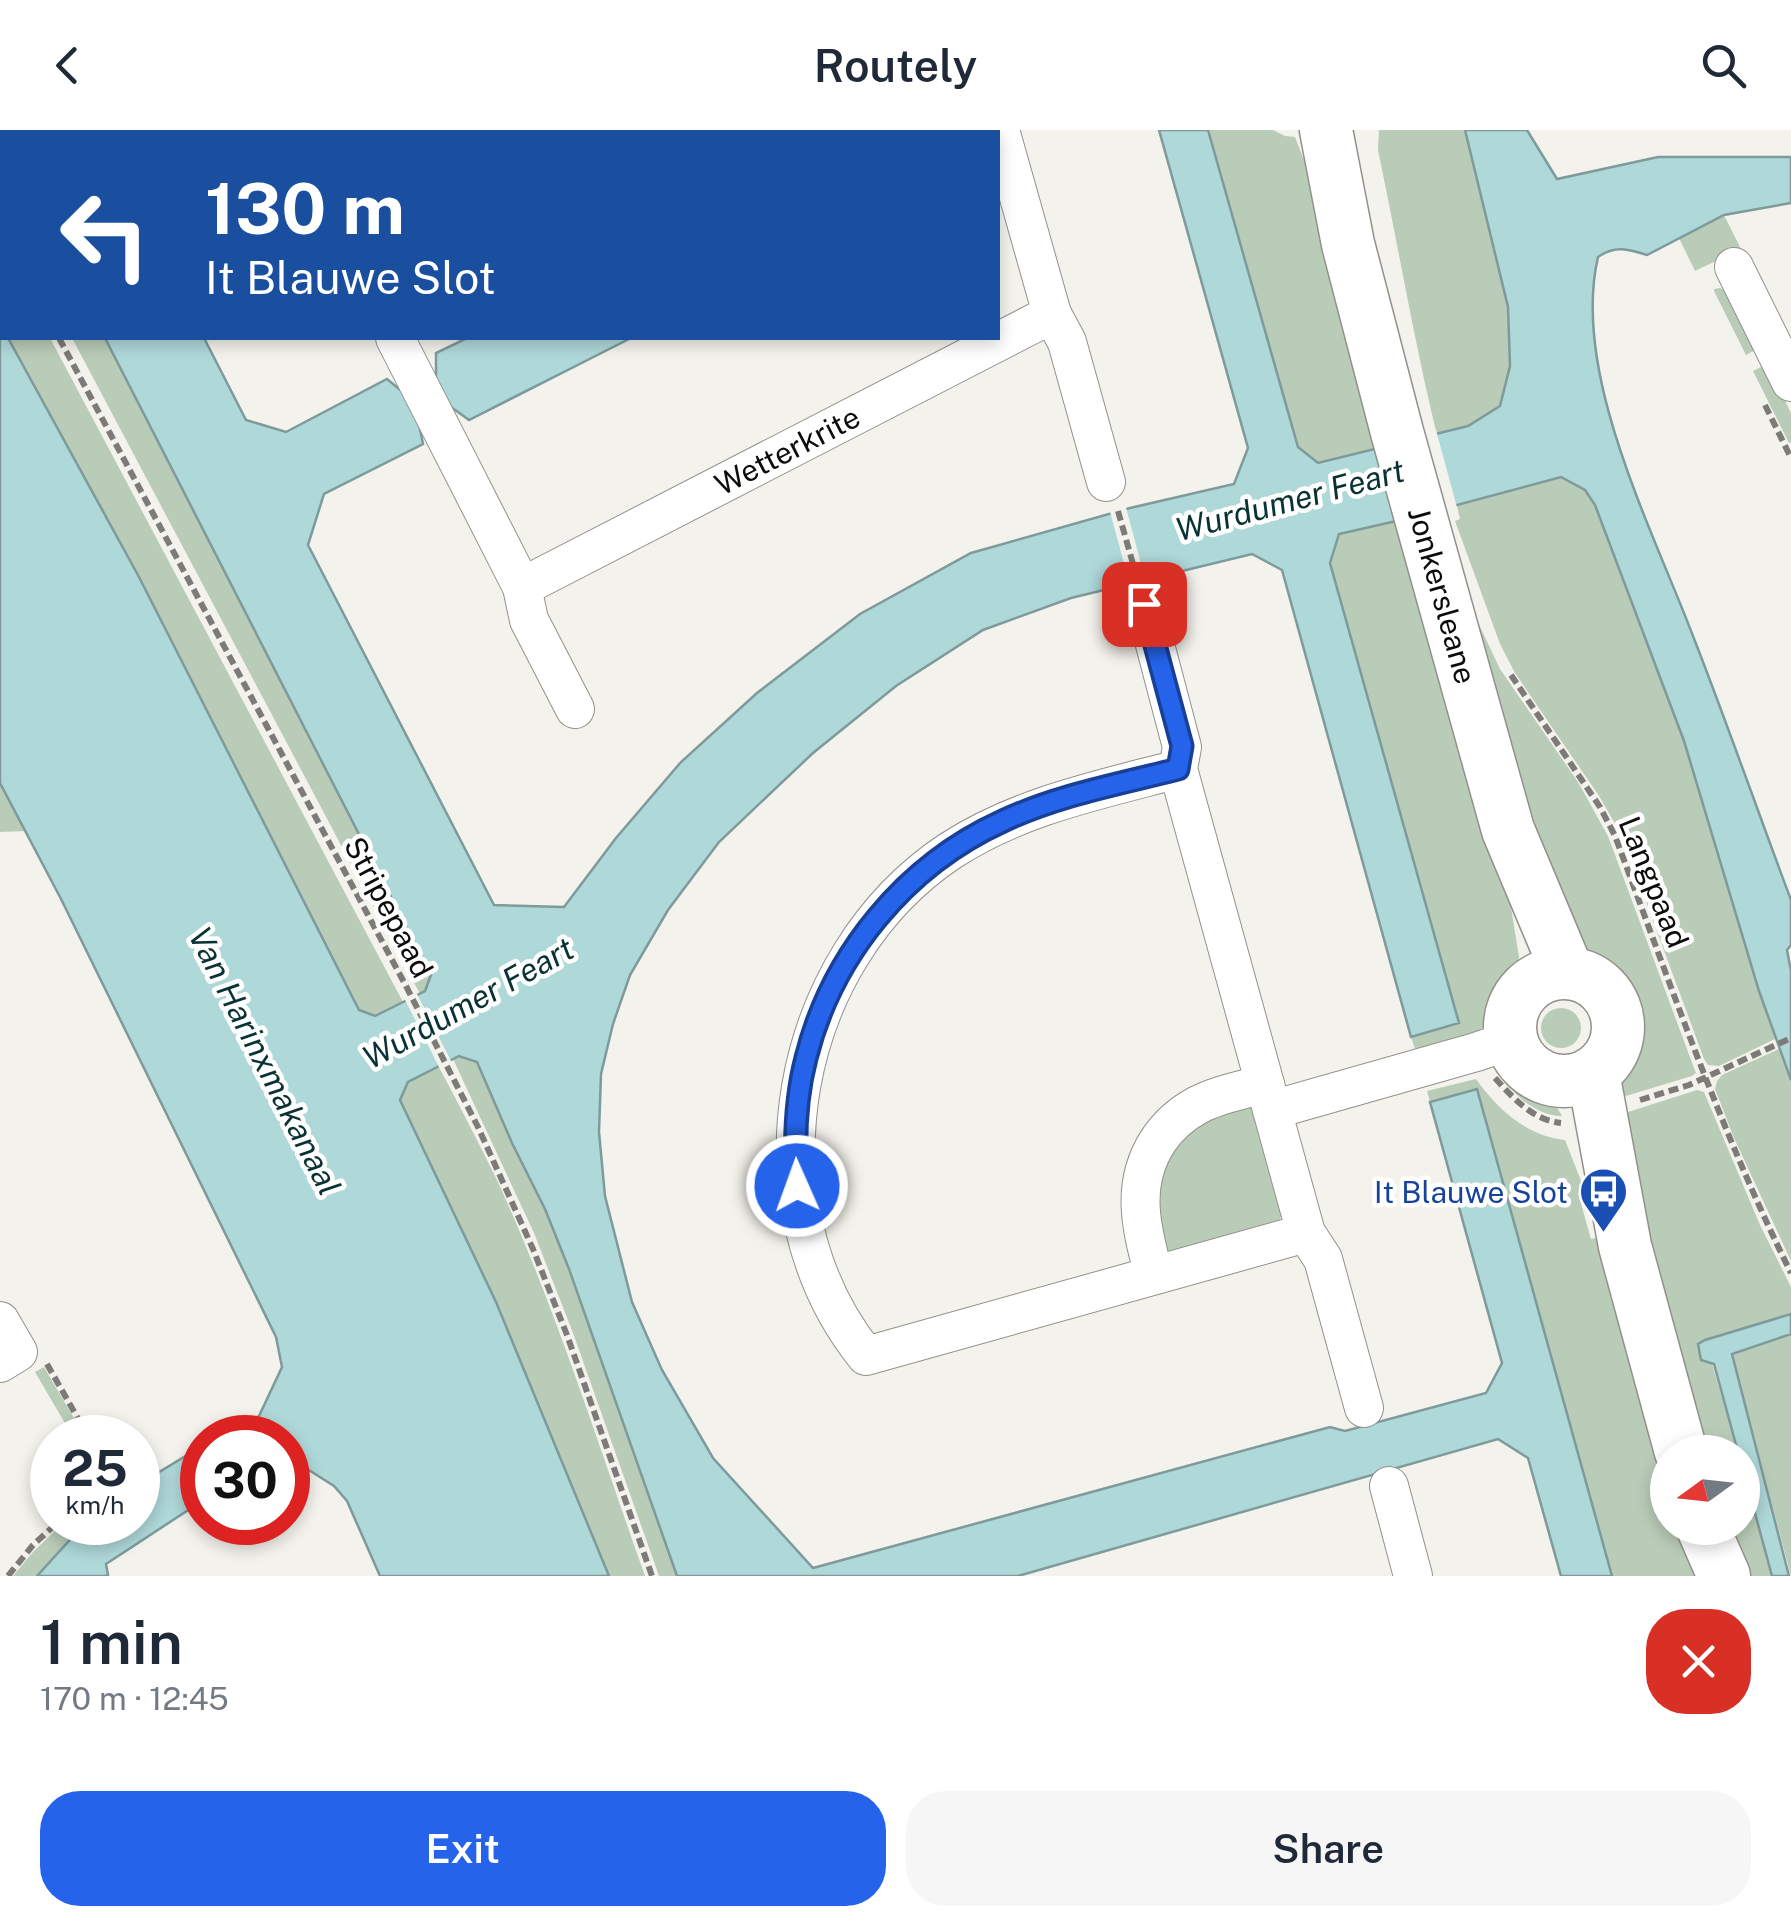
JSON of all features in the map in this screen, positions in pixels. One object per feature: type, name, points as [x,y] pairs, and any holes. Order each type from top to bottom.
[{"type":"street","points":[[1000,130],[1052,314],[1068,342],[1110,490]]},
{"type":"street","name":"Jonkersleane","points":[[1302,130],[1348,244]]},
{"type":"street","name":"Jonkersleane","points":[[1326,130],[1348,244],[1397,432],[1551,978]]},
{"type":"street","points":[[1734,267],[1791,382]]},
{"type":"street","name":"Wetterkrite","points":[[522,587],[1052,314]]},
{"type":"street","points":[[396,340],[522,587],[529,620],[575,709]]},
{"type":"street","points":[[1140,592],[1182,746],[1178,769],[1306,1233],[1323,1259],[1364,1408]]},
{"type":"street","points":[[1178,769],[1028,810],[1002,821],[921,872],[860,940],[829,994],[805,1060],[796,1122],[797,1186],[810,1249],[836,1313],[866,1356],[1306,1233]]},
{"type":"street","points":[[1551,978],[1587,978],[1614,1006],[1618,1024],[1616,1043],[1607,1060],[1579,1077],[1552,1080],[1531,1070],[1522,1062],[1511,1040],[1511,1014],[1516,1001],[1551,978]]},
{"type":"street","points":[[1154,1275],[1143,1234],[1140,1186],[1156,1144],[1168,1128],[1196,1106],[1213,1098],[1269,1097],[1476,1052],[1511,1040]]},
{"type":"street","points":[[1579,1077],[1616,1187],[1624,1246],[1676,1435]]},
{"type":"street","points":[[1389,1486],[1413,1576]]},
{"type":"street","points":[[1704,1545],[1708,1576]]},
{"type":"street","points":[[1710,1545],[1724,1576]]},
{"type":"path","name":"Stripepaad","points":[[59,340],[406,986],[486,1144],[567,1334],[652,1576]]},
{"type":"path","points":[[1110,490],[1140,592]]},
{"type":"path","name":"Langpaad","points":[[1506,666],[1600,807],[1615,836],[1705,1078],[1791,1273]]},
{"type":"path","points":[[1705,1078],[1791,1038]]},
{"type":"path","points":[[6,1346],[48,1365],[77,1415]]},
{"type":"path","points":[[8,1576],[33,1545]]},
{"type":"green space","points":[[1208,130],[1273,130],[1295,137],[1316,191],[1384,446],[1318,464],[1298,447]]},
{"type":"green space","points":[[1379,130],[1465,130],[1508,307],[1510,366],[1500,406],[1468,426],[1437,435],[1378,150]]},
{"type":"green space","points":[[1724,215],[1741,249],[1695,271],[1679,238]]},
{"type":"green space","points":[[1720,288],[1730,293],[1759,348],[1746,355],[1714,291]]},
{"type":"green space","points":[[9,340],[51,340],[403,1002],[375,1016],[360,1010],[139,577]]},
{"type":"green space","points":[[73,340],[106,340],[432,975],[420,994]]},
{"type":"green space","points":[[1767,364],[1791,413],[1789,443],[1753,371]]},
{"type":"green space","points":[[1561,477],[1585,490],[1595,505],[1684,741],[1775,1039],[1719,1066],[1708,1065],[1704,1059],[1621,834],[1500,644],[1455,521],[1460,519],[1457,506]]},
{"type":"green space","points":[[1405,519],[1506,876],[1519,957],[1498,1008],[1477,1034],[1417,1055],[1411,1037],[1458,1024],[1330,563],[1338,534]]},
{"type":"green space","points":[[1447,537],[1475,616],[1500,669],[1578,782],[1608,836],[1696,1073],[1692,1076],[1609,1101],[1630,1036],[1628,1004],[1611,977],[1571,951]]},
{"type":"green space","points":[[0,783],[26,831],[0,832]]},
{"type":"green space","points":[[1561,1008],[1575,1014],[1581,1028],[1575,1042],[1561,1048],[1547,1042],[1541,1028],[1547,1014]]},
{"type":"green space","points":[[1779,1049],[1791,1080],[1791,1261],[1715,1089],[1722,1075]]},
{"type":"green space","points":[[459,1056],[477,1062],[545,1209],[677,1576],[659,1576],[573,1333],[534,1233],[453,1059]]},
{"type":"green space","points":[[439,1067],[498,1182],[539,1279],[645,1576],[609,1576],[496,1302],[400,1100],[407,1082]]},
{"type":"green space","points":[[1501,1070],[1550,1100],[1562,1116],[1525,1102]]},
{"type":"green space","points":[[1476,1079],[1514,1120],[1538,1133],[1565,1140],[1585,1191],[1578,1193],[1591,1239],[1606,1236],[1660,1435],[1650,1435],[1650,1545],[1690,1545],[1698,1576],[1612,1576],[1477,1090],[1430,1102],[1427,1091]]},
{"type":"green space","points":[[1697,1090],[1704,1092],[1760,1225],[1791,1287],[1791,1314],[1705,1340],[1733,1435],[1692,1435],[1629,1206],[1625,1113]]},
{"type":"green space","points":[[1255,1099],[1283,1210],[1280,1219],[1274,1227],[1161,1259],[1151,1194],[1182,1130]]},
{"type":"green space","points":[[1791,1334],[1791,1576],[1760,1459],[1760,1435],[1754,1435],[1732,1354]]},
{"type":"green space","points":[[44,1367],[72,1415],[60,1415],[35,1372]]},
{"type":"green space","points":[[1760,1532],[1772,1576],[1732,1576],[1723,1545],[1760,1545]]},
{"type":"green space","points":[[40,1545],[65,1545],[37,1576],[13,1576]]},
{"type":"water","points":[[1159,130],[1208,130],[1298,447],[1318,463],[1468,426],[1500,406],[1510,366],[1508,307],[1465,130],[1527,130],[1557,179],[1658,157],[1791,157],[1791,203],[1724,215],[1647,255],[1622,249],[1604,253],[1598,257],[1593,302],[1596,350],[1620,450],[1791,900],[1791,945],[1787,950],[1791,971],[1791,1080],[1759,991],[1684,741],[1595,505],[1585,490],[1561,477],[1339,534],[1330,563],[1459,1023],[1411,1037],[1282,570],[1252,554],[1071,598],[983,630],[896,686],[813,753],[719,842],[668,910],[630,975],[601,1074],[599,1132],[605,1196],[632,1302],[662,1370],[713,1458],[813,1568],[1330,1427],[1345,1431],[1486,1393],[1502,1363],[1430,1102],[1477,1089],[1612,1576],[1561,1576],[1528,1458],[1498,1439],[1018,1576],[677,1576],[545,1209],[477,1062],[459,1056],[408,1082],[400,1100],[496,1302],[609,1576],[380,1576],[347,1501],[334,1486],[310,1471],[310,1415],[259,1415],[282,1367],[276,1337],[0,783],[0,340],[9,340],[139,577],[359,1010],[375,1016],[425,991],[431,975],[106,340],[205,340],[246,420],[286,432],[387,379],[404,393],[436,377],[436,353],[463,340],[627,340],[469,420],[451,407],[419,424],[423,444],[324,494],[308,545],[494,905],[564,907],[681,762],[757,693],[860,614],[971,553],[1130,508],[1234,484],[1248,448]]},
{"type":"water","points":[[1791,1314],[1791,1334],[1732,1354],[1753,1435],[1733,1435],[1714,1364],[1701,1360],[1698,1344]]},
{"type":"water","points":[[180,1459],[180,1515],[160,1529],[160,1472]]},
{"type":"water","points":[[1760,1463],[1789,1576],[1772,1576],[1760,1532]]},
{"type":"water","points":[[65,1545],[135,1545],[106,1564],[105,1576],[37,1576]]},
{"type":"pier","points":[[1436,430],[1458,511],[1406,524],[1383,442]]},
{"type":"pier","points":[[1125,504],[1147,586],[1131,589],[1109,508]]},
{"type":"pier","points":[[415,990],[453,1065],[441,1071],[403,996]]},
{"type":"place","name":"It Blauwe Slot","points":[[1603,1234]]},
{"type":"route","points":[[797,1186],[799,1090],[815,1027],[843,967],[899,893],[946,854],[1002,821],[1071,797],[1178,769],[1182,746],[1144,604]]},
{"type":"water label","name":"Wurdumer Feart","points":[[1290,500]]},
{"type":"water label","name":"Wurdumer Feart","points":[[468,1003]]},
{"type":"water label","name":"Van Harinxmakanaal","points":[[265,1061]]}]
